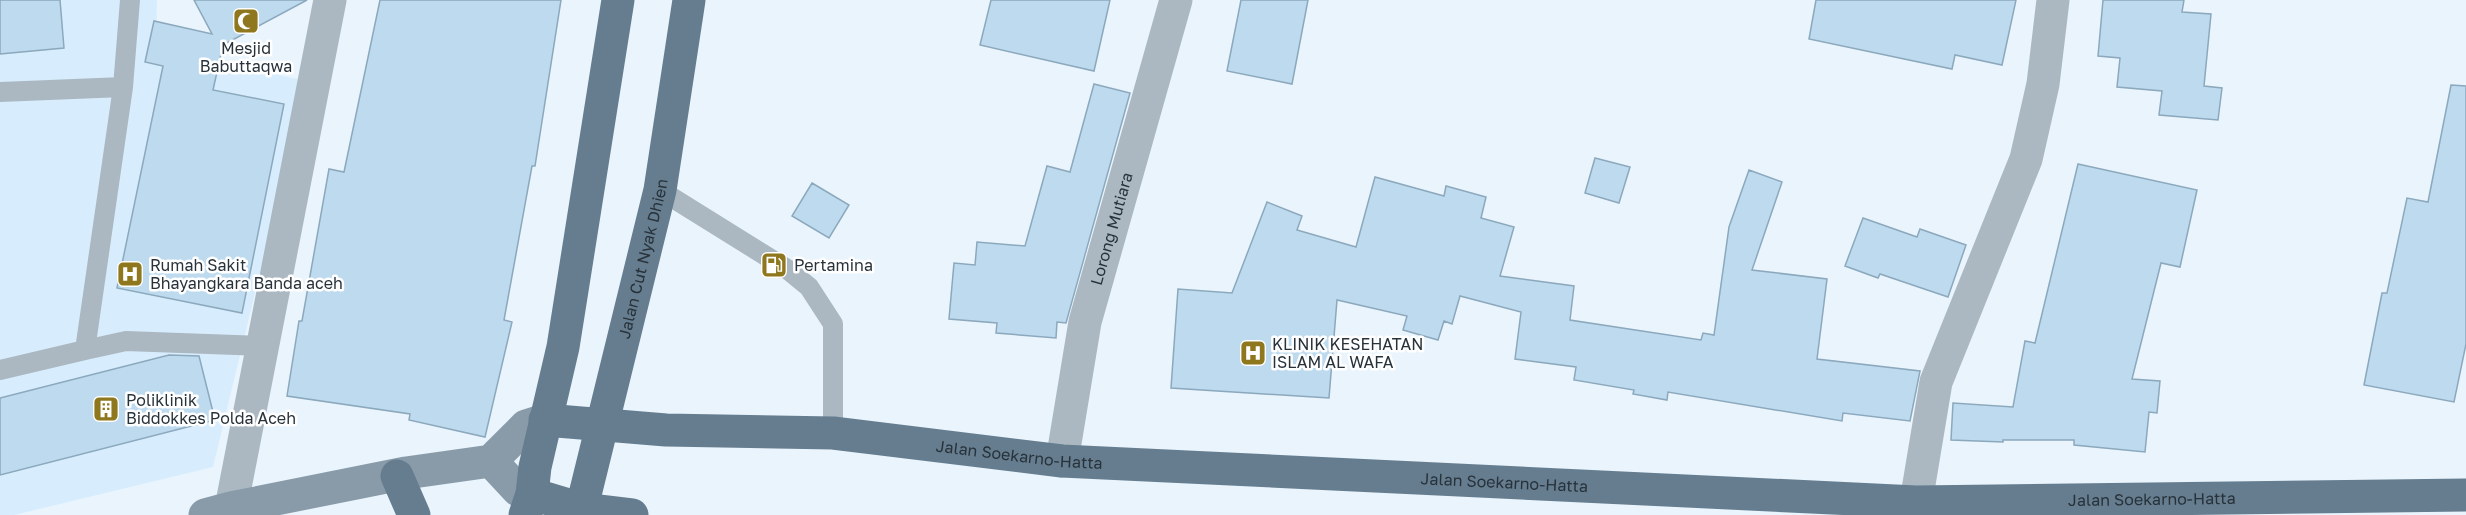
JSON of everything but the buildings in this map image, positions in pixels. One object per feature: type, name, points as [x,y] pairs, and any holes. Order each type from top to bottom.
[{"type":"highway","points":[[618,0],[563,347],[545,420],[529,505],[581,512],[632,515]]},
{"type":"highway","name":"Jalan Cut Nyak Dhien","points":[[581,512],[660,190],[689,0]]},
{"type":"highway","name":"Jalan Soekarno-Hatta","points":[[545,420],[666,430],[833,433],[1062,461],[1916,502],[2466,495]]},
{"type":"highway","points":[[396,476],[414,515]]},
{"type":"main road","points":[[218,511],[396,476],[491,461],[526,426],[545,420]]},
{"type":"main road","points":[[491,461],[529,505]]},
{"type":"street","points":[[218,511],[264,346],[330,0]]},
{"type":"street","name":"Lorong Mutiara","points":[[1062,461],[1085,322],[1176,0]]},
{"type":"street","points":[[1916,502],[1936,382],[2026,159],[2043,84],[2053,0]]},
{"type":"lane","points":[[85,350],[123,87],[130,0]]},
{"type":"lane","points":[[0,92],[123,87]]},
{"type":"lane","points":[[660,190],[787,269],[809,287],[833,324],[833,433]]},
{"type":"lane","points":[[0,370],[126,341],[264,346]]},
{"type":"shaded area","name":"Rumah Sakit Bhayangkara Banda aceh","points":[[0,0],[157,0],[156,48],[306,81],[213,467],[14,515],[0,515]]},
{"type":"place","name":"Mesjid Babuttaqwa","points":[[246,21]]},
{"type":"place","name":"Pertamina","points":[[774,265]]},
{"type":"place","name":"Rumah Sakit Bhayangkara Banda aceh","points":[[130,274]]},
{"type":"place","name":"KLINIK KESEHATAN ISLAM AL WAFA","points":[[1253,353]]},
{"type":"place","name":"Poliklinik Biddokkes Polda Aceh","points":[[106,409]]}]
